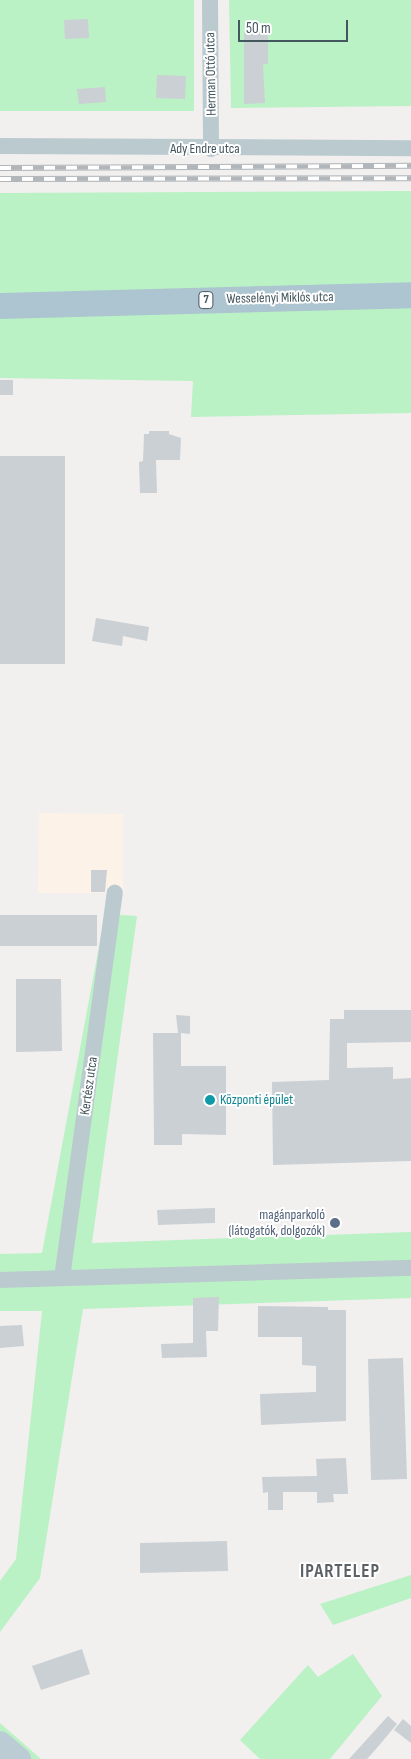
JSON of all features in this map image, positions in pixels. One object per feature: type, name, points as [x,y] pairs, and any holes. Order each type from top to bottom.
[{"type":"main road","name":"Wesselényi Miklós utca","points":[[0,306],[411,295]]},
{"type":"street","name":"Herman Ottó utca","points":[[210,0],[211,149]]},
{"type":"street","name":"Ady Endre utca","points":[[0,146],[211,149],[411,148]]},
{"type":"street","name":"Kertész utca","points":[[62,1278],[116,893]]},
{"type":"street","points":[[0,1280],[411,1268]]},
{"type":"street","points":[[0,1743],[19,1759]]},
{"type":"shaded area","points":[[39,813],[123,814],[123,893],[38,893]]},
{"type":"green space","points":[[0,0],[194,0],[194,111],[0,111]]},
{"type":"green space","points":[[229,0],[411,0],[411,106],[231,108]]},
{"type":"green space","points":[[411,191],[411,413],[191,417],[193,381],[0,378],[0,193]]},
{"type":"green space","points":[[105,914],[137,916],[92,1243],[411,1232],[411,1298],[83,1309],[40,1578],[0,1632],[0,1581],[16,1559],[42,1311],[0,1311],[0,1254],[42,1253]]},
{"type":"green space","points":[[411,1575],[411,1598],[333,1625],[320,1604]]},
{"type":"green space","points":[[353,1654],[382,1696],[330,1759],[260,1759],[240,1740],[308,1665],[318,1677]]},
{"type":"green space","points":[[0,1723],[41,1759],[0,1759]]},
{"type":"building","points":[[88,19],[89,38],[65,39],[64,20]]},
{"type":"building","points":[[244,31],[268,31],[268,64],[263,64],[265,103],[244,104]]},
{"type":"building","points":[[157,75],[186,76],[185,99],[156,98]]},
{"type":"building","points":[[105,87],[106,102],[79,104],[77,89]]},
{"type":"building","points":[[0,380],[13,380],[13,395],[0,395]]},
{"type":"building","points":[[149,431],[169,431],[169,434],[181,438],[180,460],[156,460],[157,493],[140,493],[139,462],[143,461],[144,434],[149,434]]},
{"type":"building","points":[[0,456],[65,456],[65,664],[0,664]]},
{"type":"building","points":[[96,618],[149,627],[147,641],[123,636],[122,646],[92,641]]},
{"type":"building","points":[[91,870],[107,870],[105,892],[91,892]]},
{"type":"building","points":[[0,915],[97,915],[97,946],[0,946]]},
{"type":"building","points":[[16,979],[61,979],[62,1051],[16,1052]]},
{"type":"building","points":[[344,1010],[411,1010],[411,1042],[347,1043],[347,1068],[393,1067],[393,1079],[411,1078],[411,1161],[273,1165],[272,1082],[329,1080],[330,1019],[344,1019]]},
{"type":"building","points":[[176,1015],[190,1016],[190,1034],[181,1033],[181,1066],[226,1066],[226,1135],[182,1134],[182,1145],[154,1145],[153,1033],[178,1033]]},
{"type":"building","points":[[215,1208],[215,1223],[158,1225],[157,1210]]},
{"type":"building","points":[[219,1297],[218,1331],[206,1331],[207,1357],[162,1358],[161,1344],[193,1343],[193,1298]]},
{"type":"building","points":[[258,1306],[328,1307],[328,1310],[346,1310],[346,1421],[261,1425],[260,1394],[316,1392],[316,1366],[302,1365],[302,1337],[258,1337]]},
{"type":"building","points":[[22,1325],[24,1346],[0,1348],[0,1326]]},
{"type":"building","points":[[403,1358],[407,1479],[371,1480],[368,1359]]},
{"type":"building","points":[[346,1458],[348,1494],[333,1494],[334,1502],[317,1503],[317,1492],[283,1492],[283,1510],[268,1510],[268,1492],[263,1493],[262,1477],[317,1476],[316,1459]]},
{"type":"building","points":[[227,1541],[228,1571],[140,1573],[140,1543]]},
{"type":"building","points":[[82,1649],[90,1674],[41,1690],[32,1666]]},
{"type":"building","points":[[388,1716],[397,1724],[367,1759],[349,1759]]},
{"type":"building","points":[[403,1719],[411,1726],[411,1743],[394,1730]]},
{"type":"railway","points":[[0,168],[411,166]]},
{"type":"railway","points":[[0,179],[411,178]]},
{"type":"place","name":"Központi épület","points":[[210,1100]]},
{"type":"place","name":"magánparkoló (látogatók, dolgozók)","points":[[335,1223]]},
{"type":"district","name":"IPARTELEP","points":[[340,1572]]}]
